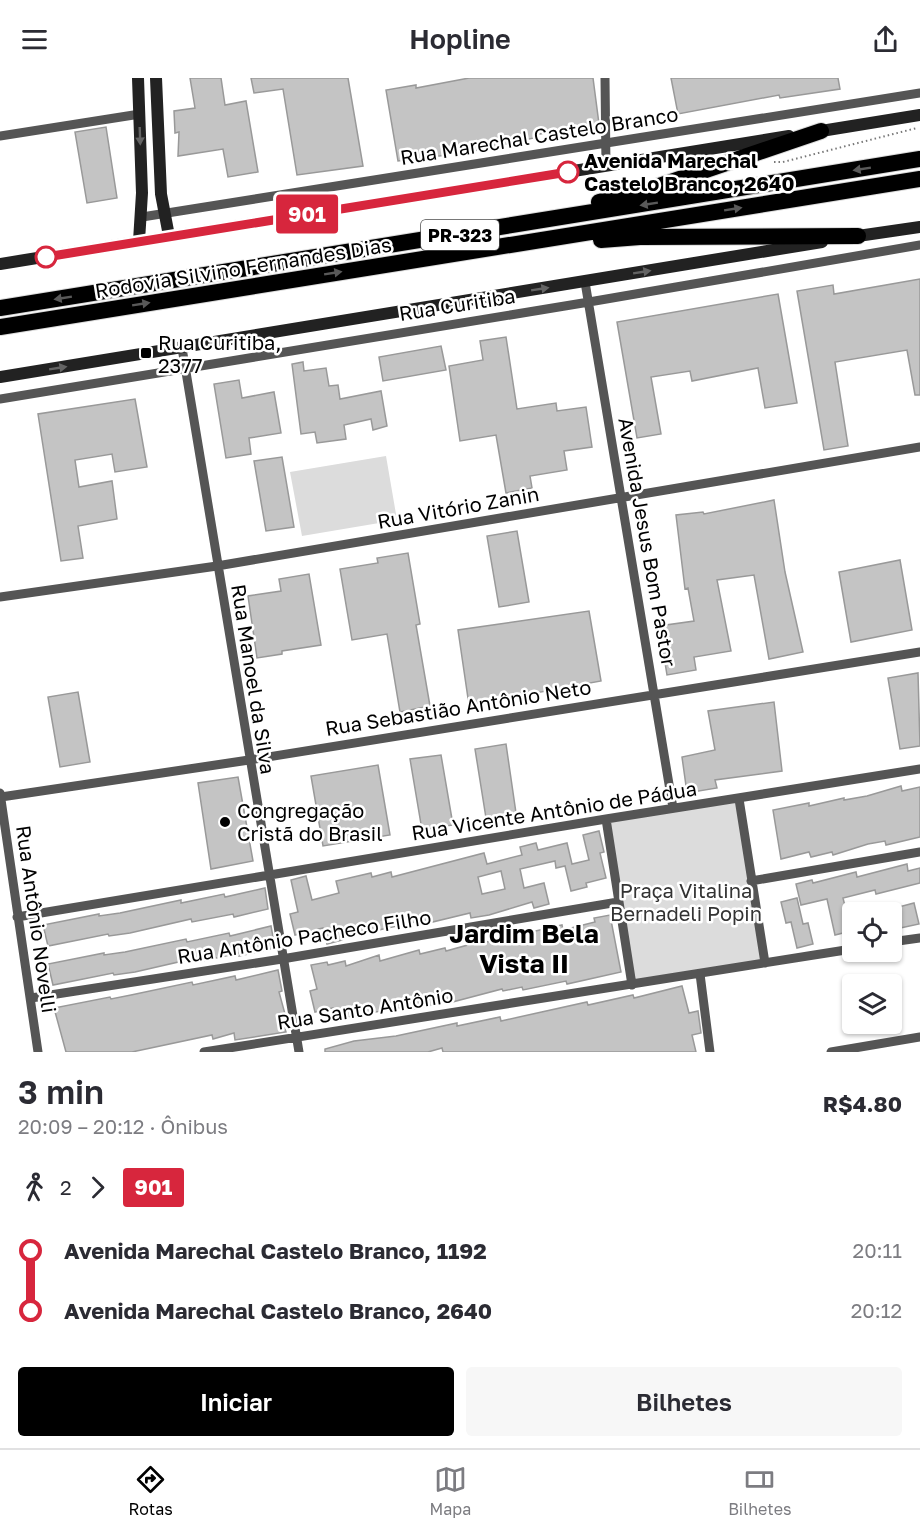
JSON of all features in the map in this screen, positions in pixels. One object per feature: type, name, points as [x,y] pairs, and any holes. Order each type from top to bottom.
[{"type":"highway","points":[[491,230],[644,191],[820,131]]},
{"type":"highway","name":"Rodovia Silvino Fernandes Dias","points":[[0,308],[920,159]]},
{"type":"highway","name":"Rodovia Silvino Fernandes Dias","points":[[0,327],[920,179]]},
{"type":"highway","points":[[492,248],[640,237],[858,236]]},
{"type":"street","points":[[138,78],[142,217],[139,242]]},
{"type":"street","points":[[156,78],[164,214],[169,236]]},
{"type":"street","points":[[605,78],[606,166]]},
{"type":"street","name":"Rua Marechal Castelo Branco","points":[[142,217],[920,93]]},
{"type":"street","points":[[0,136],[140,114]]},
{"type":"street","name":"Rua Marechal Castelo Branco","points":[[0,264],[920,115]]},
{"type":"street","name":"Rua Curitiba","points":[[0,377],[920,227]]},
{"type":"street","points":[[903,230],[906,246]]},
{"type":"street","name":"Rua Curitiba","points":[[0,399],[920,245]]},
{"type":"street","name":"Avenida Jesus Bom Pastor","points":[[585,282],[673,808]]},
{"type":"street","name":"Rua Manoel da Silva","points":[[182,348],[299,1052]]},
{"type":"street","name":"Rua Vitório Zanin","points":[[0,597],[218,566],[920,447]]},
{"type":"street","name":"Rua Sebastião Antônio Neto","points":[[1,794],[249,760],[920,652]]},
{"type":"street","name":"Rua Vicente Antônio de Pádua","points":[[17,917],[268,874],[920,769]]},
{"type":"street","name":"Rua Antônio Novelli","points":[[1,794],[38,1052]]},
{"type":"street","points":[[739,799],[765,963]]},
{"type":"street","points":[[606,819],[632,985]]},
{"type":"street","points":[[751,880],[920,852]]},
{"type":"street","name":"Rua Antônio Pacheco Filho","points":[[31,998],[282,959],[618,902]]},
{"type":"street","points":[[902,940],[920,938]]},
{"type":"street","name":"Rua Santo Antônio","points":[[204,1052],[842,951]]},
{"type":"street","points":[[700,974],[710,1052]]},
{"type":"street","points":[[831,1052],[920,1037]]},
{"type":"green space","points":[[386,456],[397,520],[302,536],[290,472]]},
{"type":"green space","name":"Praça Vitalina Bernadeli Popin","points":[[739,799],[765,963],[632,985],[606,819]]},
{"type":"building","points":[[190,78],[221,78],[225,105],[246,101],[258,172],[228,177],[223,149],[178,156],[179,132],[175,133],[174,111],[195,108]]},
{"type":"building","points":[[251,78],[348,78],[363,166],[297,175],[283,89],[254,93]]},
{"type":"building","points":[[469,78],[593,78],[599,124],[534,135],[534,138],[464,153],[398,161],[386,90],[416,85],[416,88]]},
{"type":"building","points":[[671,78],[838,78],[840,89],[780,98],[779,95],[678,114]]},
{"type":"building","points":[[106,127],[117,198],[87,203],[75,132]]},
{"type":"building","points":[[920,279],[920,395],[915,395],[907,350],[835,362],[848,446],[824,450],[797,291],[833,285],[834,294]]},
{"type":"building","points":[[778,294],[797,403],[765,408],[758,368],[692,381],[690,371],[651,377],[661,434],[637,438],[617,322]]},
{"type":"building","points":[[506,337],[517,409],[556,403],[557,411],[586,407],[592,447],[564,451],[567,470],[530,476],[532,488],[506,493],[496,435],[460,441],[449,366],[483,360],[480,341]]},
{"type":"building","points":[[441,346],[446,370],[383,381],[379,357]]},
{"type":"building","points":[[303,362],[304,371],[326,368],[329,386],[338,385],[340,399],[381,391],[387,426],[373,430],[371,419],[344,425],[346,439],[317,443],[315,432],[301,434],[292,364]]},
{"type":"building","points":[[239,380],[242,398],[274,392],[281,433],[249,438],[251,454],[226,458],[214,384]]},
{"type":"building","points":[[135,399],[147,467],[115,472],[112,454],[75,460],[79,487],[112,481],[117,519],[78,526],[83,558],[61,561],[38,414]]},
{"type":"building","points":[[282,457],[294,527],[266,531],[254,461]]},
{"type":"building","points":[[774,500],[785,572],[803,652],[769,659],[754,575],[717,580],[731,651],[694,657],[696,670],[667,675],[659,626],[694,621],[688,588],[685,589],[676,515],[703,512],[704,514]]},
{"type":"building","points":[[517,531],[529,602],[499,607],[487,536]]},
{"type":"building","points":[[408,553],[420,624],[416,625],[430,706],[400,712],[387,634],[352,640],[340,569],[378,563],[377,558]]},
{"type":"building","points":[[900,560],[912,630],[851,642],[839,572]]},
{"type":"building","points":[[309,574],[321,645],[282,651],[282,654],[257,658],[248,596],[281,591],[279,579]]},
{"type":"building","points":[[589,611],[601,681],[469,705],[458,630]]},
{"type":"building","points":[[918,673],[920,746],[900,749],[888,678]]},
{"type":"building","points":[[78,692],[90,762],[60,767],[48,697]]},
{"type":"building","points":[[774,702],[782,771],[715,780],[717,788],[687,793],[682,757],[715,750],[708,711]]},
{"type":"building","points":[[506,744],[516,813],[486,818],[475,749]]},
{"type":"building","points":[[441,755],[453,825],[422,830],[410,759]]},
{"type":"building","points":[[378,765],[390,835],[323,846],[311,776]]},
{"type":"building","name":"Congregação Cristã do Brasil","points":[[238,777],[253,861],[211,869],[198,783]]},
{"type":"building","points":[[901,786],[902,791],[920,787],[920,837],[886,845],[885,841],[868,844],[833,855],[832,852],[811,857],[809,852],[781,859],[773,810],[867,796]]},
{"type":"building","points":[[599,831],[604,852],[600,853],[606,878],[586,883],[587,887],[571,891],[565,866],[556,868],[555,861],[520,869],[524,888],[544,883],[549,904],[534,908],[532,902],[489,915],[471,918],[470,913],[416,926],[415,922],[365,933],[365,930],[341,936],[342,940],[327,944],[323,928],[295,935],[290,914],[298,912],[291,880],[306,876],[312,900],[339,893],[336,881],[371,873],[372,877],[391,872],[392,877],[484,853],[487,864],[522,855],[520,847],[536,843],[538,850],[567,843],[572,864],[589,860],[583,835]],"holes":[[[501,871],[505,889],[482,894],[478,877]]]},
{"type":"building","points":[[907,864],[908,871],[920,868],[920,883],[876,894],[875,890],[843,898],[842,933],[835,935],[827,899],[801,905],[796,884],[812,880],[813,883],[856,872],[857,877]]},
{"type":"building","points":[[265,888],[268,909],[234,917],[233,914],[192,922],[191,919],[130,933],[109,936],[108,934],[48,946],[43,925],[99,914],[99,916],[120,913],[181,900],[181,903],[224,894],[225,897]]},
{"type":"building","points":[[797,898],[803,924],[808,923],[813,944],[797,948],[791,922],[786,923],[781,902]]},
{"type":"building","points":[[914,903],[919,924],[902,928],[902,906]]},
{"type":"building","points":[[610,915],[621,972],[567,984],[566,981],[523,990],[522,987],[503,991],[502,989],[445,1004],[445,1002],[410,1010],[409,1006],[336,1019],[333,1008],[315,1012],[310,991],[317,989],[311,965],[327,962],[328,965],[345,961],[346,966],[379,955],[380,961],[419,950],[420,954],[445,948],[446,951],[486,940],[487,942],[562,925],[563,930],[595,922],[594,918]]},
{"type":"building","points":[[271,926],[275,948],[239,956],[239,953],[197,962],[196,958],[135,972],[114,975],[113,973],[53,985],[48,964],[104,953],[104,955],[125,952],[186,939],[187,942],[229,933],[230,936]]},
{"type":"building","points":[[278,970],[282,991],[279,992],[288,1025],[284,1026],[286,1032],[235,1040],[234,1033],[213,1039],[212,1035],[132,1052],[66,1052],[54,1008],[192,982],[193,985],[235,976],[236,980]]},
{"type":"building","points":[[682,986],[689,1013],[698,1011],[701,1033],[692,1035],[696,1052],[443,1052],[442,1048],[428,1052],[325,1052],[325,1049],[354,1041],[396,1036],[457,1023],[457,1026],[500,1017],[501,1021],[587,1002],[588,1005],[633,995],[634,998]]},
{"type":"bus line","name":"901","points":[[46,257],[568,172]]},
{"type":"place","name":"Avenida Marechal Castelo Branco, 2640","points":[[568,172]]},
{"type":"place","name":"Rua Curitiba, 2377","points":[[146,353]]},
{"type":"place","name":"Congregação Cristã do Brasil","points":[[225,822]]},
{"type":"district","name":"Jardim Bela Vista II","points":[[524,948]]}]
